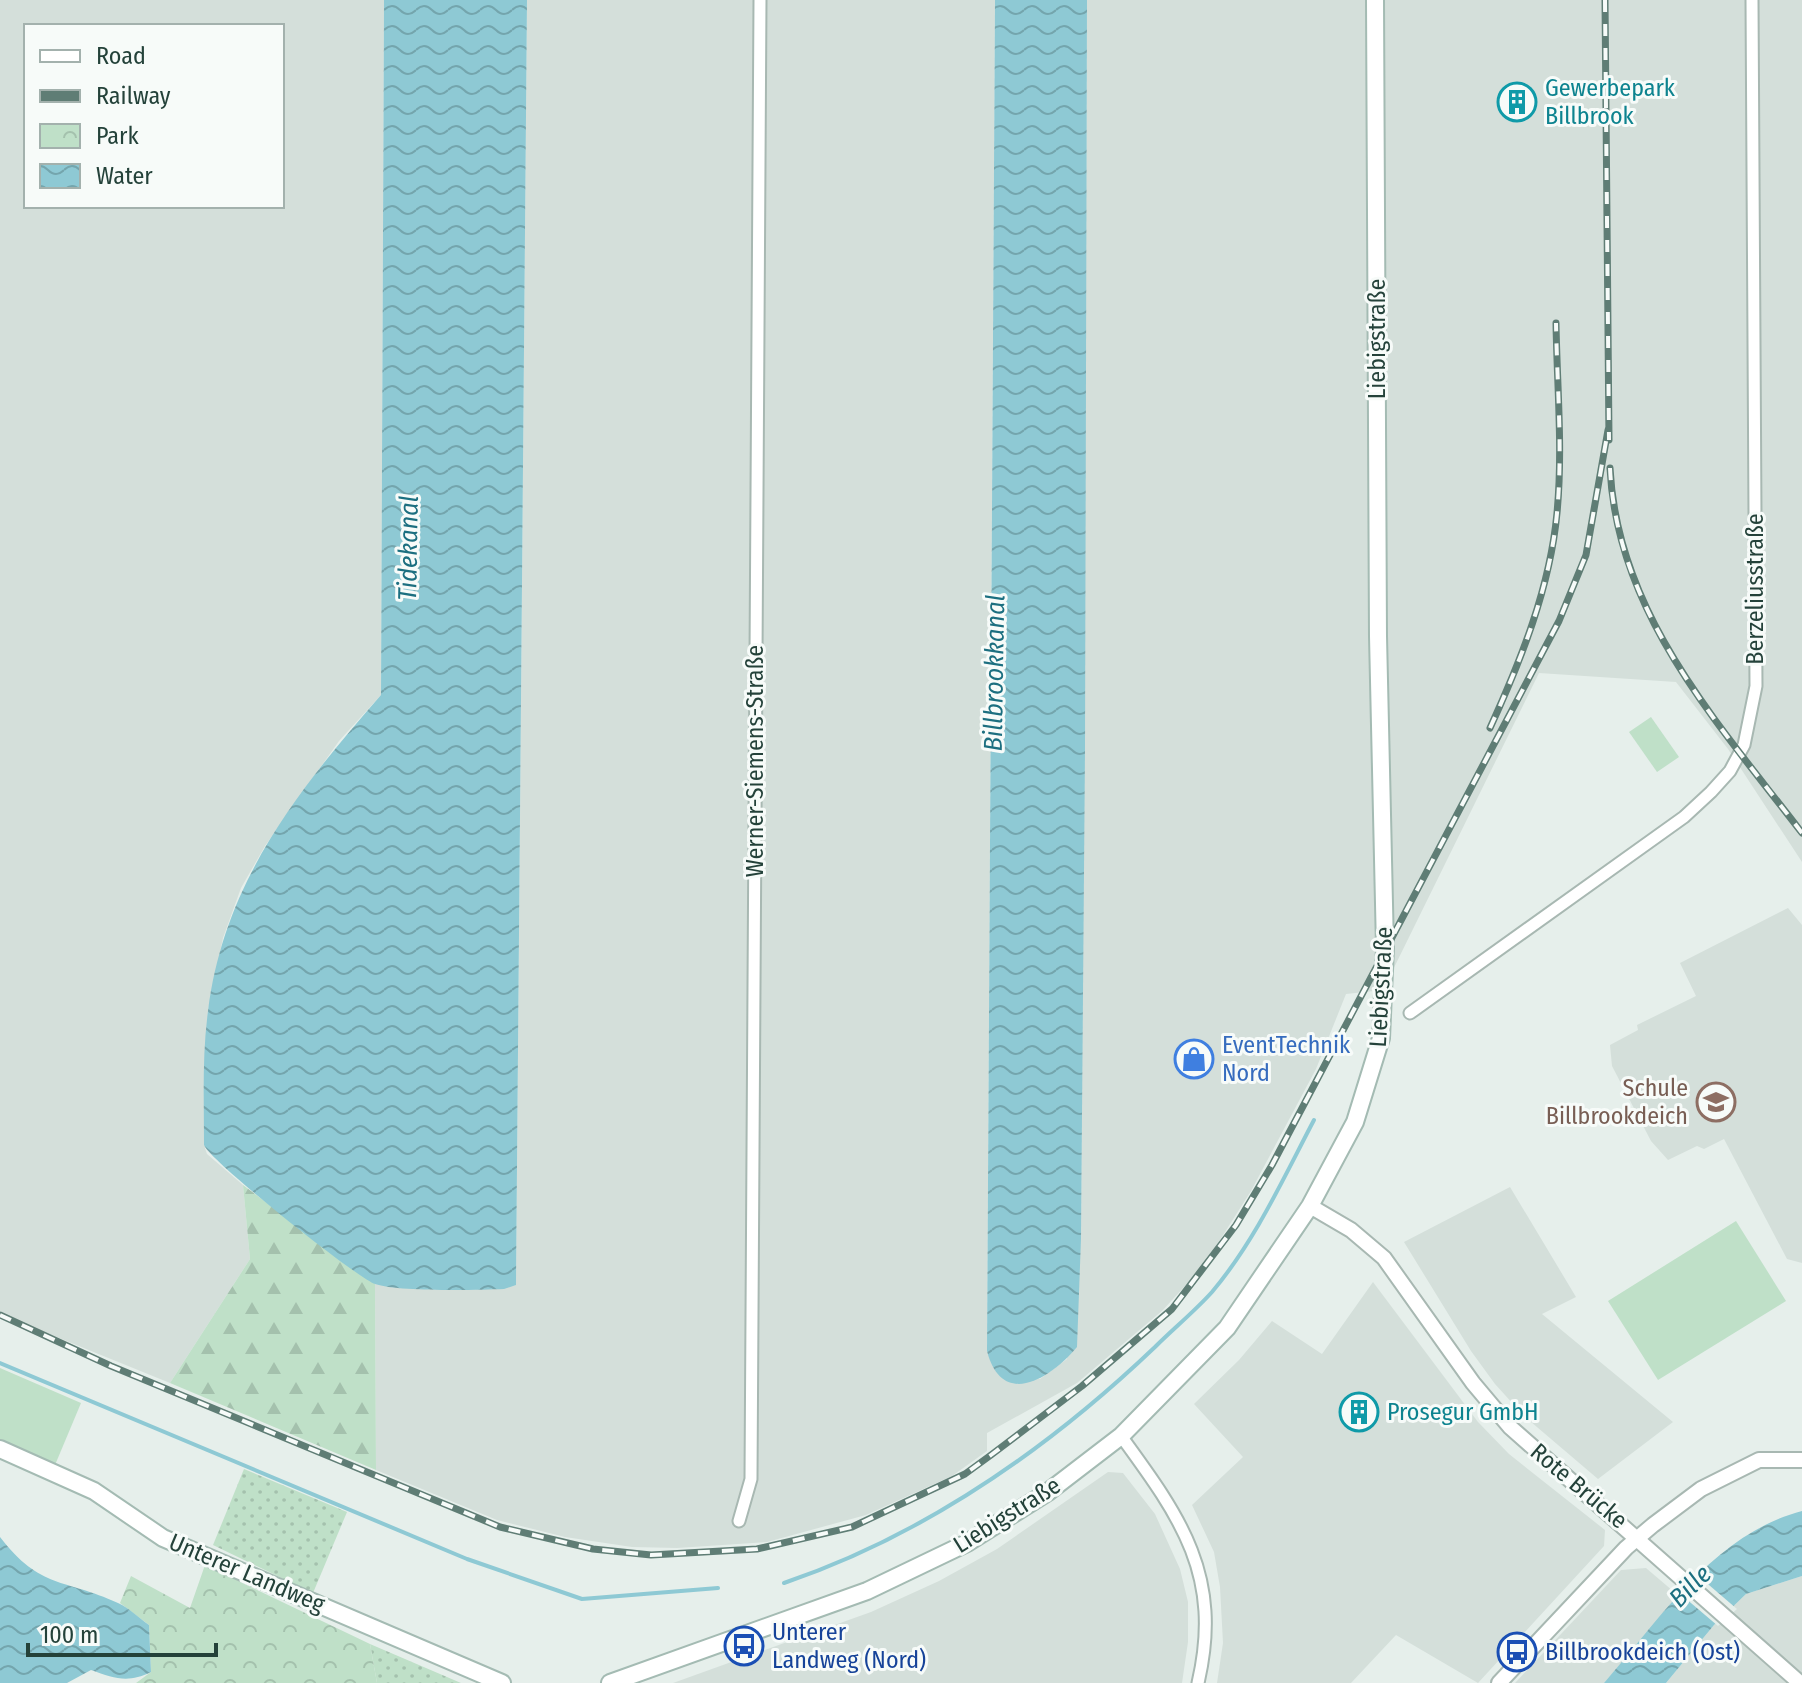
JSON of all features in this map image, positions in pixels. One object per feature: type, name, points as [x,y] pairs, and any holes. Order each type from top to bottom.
[{"type":"main road","name":"Liebigstraße","points":[[610,1683],[632,1680],[852,1597],[919,1568],[1019,1512],[1121,1436],[1227,1328],[1310,1206],[1359,1111],[1374,1070],[1383,1018],[1375,0]]},
{"type":"main road","name":"Unterer Landweg","points":[[0,1449],[94,1491],[163,1538],[502,1683]]},
{"type":"street","name":"Werner-Siemens-Straße","points":[[739,1521],[751,1479],[760,0]]},
{"type":"street","name":"Berzeliusstraße","points":[[1410,1013],[1684,817],[1730,771],[1744,745],[1756,686],[1752,0]]},
{"type":"street","name":"Rote Brücke","points":[[1310,1206],[1351,1230],[1384,1258],[1473,1383],[1510,1427],[1638,1536],[1800,1683]]},
{"type":"street","points":[[1121,1436],[1163,1492],[1194,1551],[1206,1607],[1198,1683]]},
{"type":"street","points":[[1499,1683],[1638,1536],[1701,1489],[1759,1460],[1802,1460]]},
{"type":"shaded area","points":[[0,0],[384,0],[381,695],[339,741],[265,846],[241,888],[223,938],[208,1010],[204,1145],[207,1154],[243,1185],[250,1259],[170,1383],[0,1314]]},
{"type":"shaded area","points":[[527,0],[995,0],[987,1351],[1040,1379],[1067,1359],[1081,1239],[1087,0],[1802,0],[1802,862],[1728,749],[1676,682],[1539,673],[1383,990],[1346,994],[1316,1069],[1251,1191],[1204,1265],[1163,1310],[1077,1383],[987,1433],[987,1451],[952,1476],[866,1515],[767,1542],[677,1548],[632,1547],[565,1537],[497,1520],[376,1470],[375,1284],[467,1290],[516,1285]]},
{"type":"shaded area","name":"Schule Billbrookdeich","points":[[1788,908],[1802,925],[1802,1263],[1787,1259],[1724,1139],[1704,1149],[1697,1146],[1668,1160],[1651,1141],[1612,1066],[1610,1045],[1638,1030],[1637,1025],[1696,996],[1680,963]]},
{"type":"shaded area","points":[[1510,1187],[1576,1297],[1542,1314],[1673,1422],[1598,1479],[1524,1416],[1495,1384],[1471,1351],[1404,1242]]},
{"type":"shaded area","points":[[1373,1282],[1478,1422],[1509,1454],[1605,1530],[1604,1546],[1478,1683],[1396,1635],[1351,1683],[1217,1683],[1223,1643],[1220,1587],[1214,1552],[1192,1505],[1243,1457],[1194,1404],[1239,1360],[1272,1321],[1322,1354]]},
{"type":"shaded area","points":[[1108,1472],[1123,1473],[1155,1514],[1180,1569],[1188,1602],[1188,1642],[1182,1683],[673,1683],[871,1612],[939,1581],[997,1549]]},
{"type":"shaded area","points":[[1646,1568],[1680,1597],[1604,1683],[1515,1683],[1621,1570]]},
{"type":"shaded area","points":[[1802,1576],[1802,1683],[1666,1683],[1714,1625],[1746,1594]]},
{"type":"green space","points":[[1651,717],[1679,757],[1657,772],[1629,732]]},
{"type":"green space","points":[[243,1185],[375,1284],[376,1470],[170,1383],[250,1259]]},
{"type":"green space","points":[[1736,1221],[1786,1301],[1658,1380],[1608,1301]]},
{"type":"green space","points":[[0,1368],[81,1403],[55,1465],[0,1440]]},
{"type":"green space","points":[[244,1469],[347,1512],[313,1593],[213,1545]]},
{"type":"green space","points":[[205,1565],[370,1644],[377,1683],[136,1683],[151,1672],[149,1625],[120,1603],[131,1576],[190,1608]]},
{"type":"green space","points":[[370,1644],[461,1683],[377,1683]]},
{"type":"water","name":"Tidekanal","points":[[384,0],[527,0],[516,1285],[504,1289],[419,1289],[375,1284],[285,1218],[230,1172],[204,1145],[206,1028],[217,964],[230,921],[269,840],[321,766],[381,695]]},
{"type":"water","name":"Billbrookkanal","points":[[995,0],[1087,0],[1085,750],[1081,1239],[1077,1347],[1041,1378],[1015,1384],[994,1369],[987,1351]]},
{"type":"water","name":"Bille","points":[[1802,1511],[1802,1576],[1746,1594],[1714,1625],[1666,1683],[1604,1683],[1668,1606],[1716,1558],[1742,1538],[1771,1522]]},
{"type":"water","points":[[0,1537],[41,1575],[118,1603],[149,1625],[151,1672],[136,1678],[122,1678],[91,1670],[67,1683],[0,1683]]},
{"type":"pier","points":[[1695,1573],[1737,1609],[1718,1626],[1678,1592]]},
{"type":"waterway","points":[[784,1583],[836,1563],[935,1514],[1028,1454],[1114,1384],[1212,1292],[1242,1252],[1268,1209],[1314,1120]]},
{"type":"waterway","points":[[0,1363],[467,1559],[582,1599],[718,1588]]},
{"type":"railway","points":[[1605,0],[1609,440]]},
{"type":"railway","points":[[1490,728],[1532,623],[1553,541],[1560,466],[1556,323]]},
{"type":"railway","points":[[0,1315],[111,1366],[500,1527],[593,1549],[651,1555],[757,1549],[852,1527],[965,1474],[1082,1386],[1172,1309],[1236,1225],[1272,1165],[1559,621],[1586,555],[1608,430]]},
{"type":"railway","points":[[1610,468],[1617,521],[1631,571],[1652,619],[1706,708],[1802,833]]},
{"type":"place","name":"Gewerbepark Billbrook","points":[[1517,102]]},
{"type":"place","name":"EventTechnik Nord","points":[[1194,1059]]},
{"type":"place","name":"Schule Billbrookdeich","points":[[1716,1102]]},
{"type":"place","name":"Prosegur GmbH","points":[[1359,1412]]},
{"type":"place","name":"Unterer Landweg (Nord)","points":[[744,1646]]},
{"type":"place","name":"Billbrookdeich (Ost)","points":[[1517,1652]]}]
